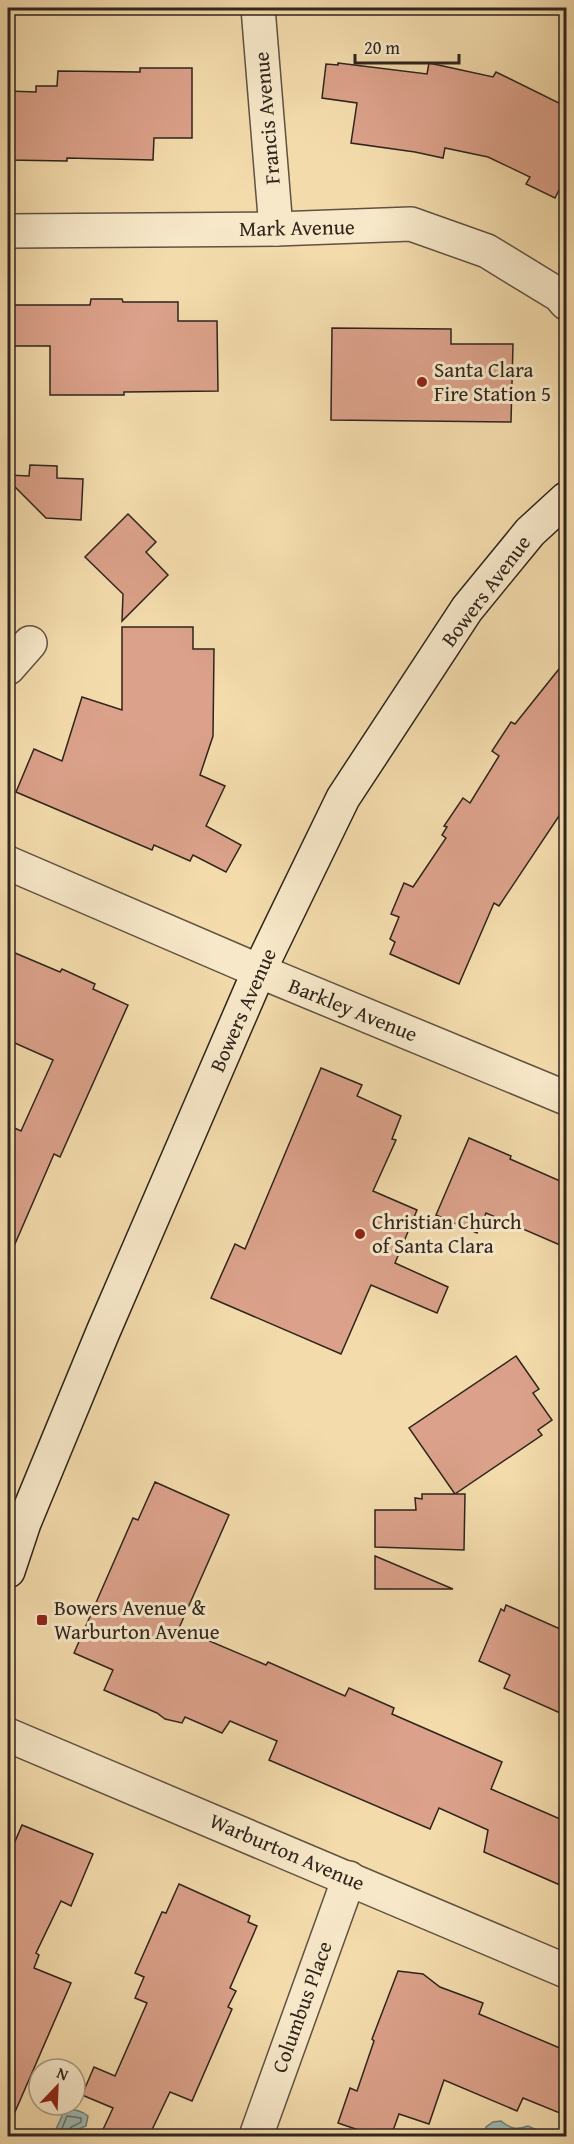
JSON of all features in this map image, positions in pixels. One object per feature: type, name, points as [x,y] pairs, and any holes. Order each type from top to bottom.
[{"type":"street","name":"Francis Avenue","points":[[258,8],[276,229]]},
{"type":"street","name":"Mark Avenue","points":[[8,231],[276,229],[411,224],[487,251],[559,295],[567,303]]},
{"type":"street","name":"Bowers Avenue","points":[[8,1571],[24,1523],[103,1332],[259,971],[350,788],[467,609],[530,532],[567,499]]},
{"type":"street","points":[[8,668],[30,643]]},
{"type":"street","name":"Barkley Avenue","points":[[8,863],[259,971],[567,1098]]},
{"type":"street","name":"Warburton Avenue","points":[[8,1735],[567,1971]]},
{"type":"street","name":"Columbus Place","points":[[256,2136],[349,1878]]},
{"type":"water","points":[[88,2116],[86,2126],[76,2130],[72,2136],[53,2136],[61,2117]]},
{"type":"water","points":[[501,2121],[514,2128],[528,2126],[537,2130],[539,2136],[484,2136],[486,2127],[493,2122]]},
{"type":"building","points":[[338,63],[427,74],[429,63],[493,77],[496,72],[567,107],[567,174],[555,198],[526,184],[530,177],[488,157],[445,148],[443,158],[351,143],[357,103],[322,98],[326,64],[338,65]]},
{"type":"building","points":[[140,68],[192,68],[192,138],[154,138],[153,160],[67,158],[67,161],[8,160],[8,91],[36,92],[36,86],[57,86],[58,71],[140,72]]},
{"type":"building","points":[[91,299],[122,299],[123,302],[178,302],[178,321],[217,321],[218,391],[50,395],[50,346],[8,346],[8,305],[90,305]]},
{"type":"building","name":"Santa Clara Fire Station 5","points":[[332,328],[451,329],[451,344],[513,344],[511,422],[331,420]]},
{"type":"building","points":[[30,465],[57,466],[57,478],[83,479],[81,520],[46,518],[8,480],[8,475],[29,476]]},
{"type":"building","points":[[128,514],[156,542],[146,552],[168,575],[122,621],[123,594],[85,557]]},
{"type":"building","points":[[122,627],[193,627],[193,649],[214,649],[213,736],[200,775],[225,786],[206,826],[241,845],[226,872],[193,855],[190,861],[154,845],[152,850],[16,792],[34,749],[62,761],[82,697],[122,710]]},
{"type":"building","points":[[567,659],[567,804],[499,906],[494,903],[459,984],[390,954],[395,942],[390,939],[399,917],[391,914],[404,883],[413,887],[446,838],[442,835],[447,827],[444,826],[463,798],[470,803],[499,756],[492,751],[511,722],[515,724]]},
{"type":"building","points":[[8,950],[60,972],[62,969],[95,984],[93,989],[128,1005],[60,1157],[54,1154],[8,1260],[8,1125],[21,1131],[53,1060],[8,1040]]},
{"type":"building","points":[[321,1068],[362,1085],[357,1096],[401,1116],[392,1139],[396,1140],[373,1191],[417,1210],[395,1263],[448,1287],[437,1313],[371,1285],[341,1354],[211,1298],[235,1244],[245,1249]]},
{"type":"building","points":[[469,1138],[567,1184],[567,1248],[486,1213],[477,1233],[436,1215]]},
{"type":"building","points":[[516,1356],[539,1389],[533,1393],[552,1420],[538,1430],[542,1435],[455,1494],[409,1428]]},
{"type":"building","points":[[155,1482],[229,1515],[179,1628],[266,1665],[268,1662],[345,1696],[349,1688],[394,1708],[392,1714],[502,1762],[491,1789],[567,1822],[567,1888],[484,1852],[488,1830],[439,1808],[430,1829],[269,1760],[277,1741],[230,1721],[222,1733],[185,1717],[182,1723],[165,1719],[157,1713],[104,1690],[113,1670],[74,1653],[133,1518],[138,1520]]},
{"type":"building","points":[[422,1494],[465,1494],[464,1550],[375,1547],[375,1510],[416,1510],[415,1498],[422,1499]]},
{"type":"building","points":[[375,1556],[453,1589],[375,1589]]},
{"type":"building","points":[[506,1605],[567,1632],[567,1716],[504,1688],[510,1675],[479,1661],[501,1609],[504,1611]]},
{"type":"building","points":[[22,1825],[93,1854],[71,1906],[61,1901],[36,1953],[39,1955],[34,1968],[71,1983],[39,2057],[27,2057],[27,2084],[8,2128],[8,1858]]},
{"type":"building","points":[[179,1884],[250,1916],[248,1922],[257,1926],[230,1988],[236,1991],[228,2007],[232,2009],[192,2101],[170,2092],[149,2136],[100,2136],[113,2108],[87,2097],[87,2083],[94,2067],[115,2076],[147,2003],[135,1998],[144,1977],[135,1973],[162,1912],[166,1913]]},
{"type":"building","points":[[398,1971],[423,1974],[440,1987],[483,2003],[479,2014],[567,2051],[567,2116],[523,2098],[517,2111],[444,2080],[429,2124],[399,2114],[391,2136],[376,2136],[338,2123],[350,2088],[357,2091],[374,2041],[372,2039]]},
{"type":"place","name":"Santa Clara Fire Station 5","points":[[422,382]]},
{"type":"place","name":"Christian Church of Santa Clara","points":[[360,1234]]},
{"type":"place","name":"Bowers Avenue & Warburton Avenue","points":[[42,1620]]}]
